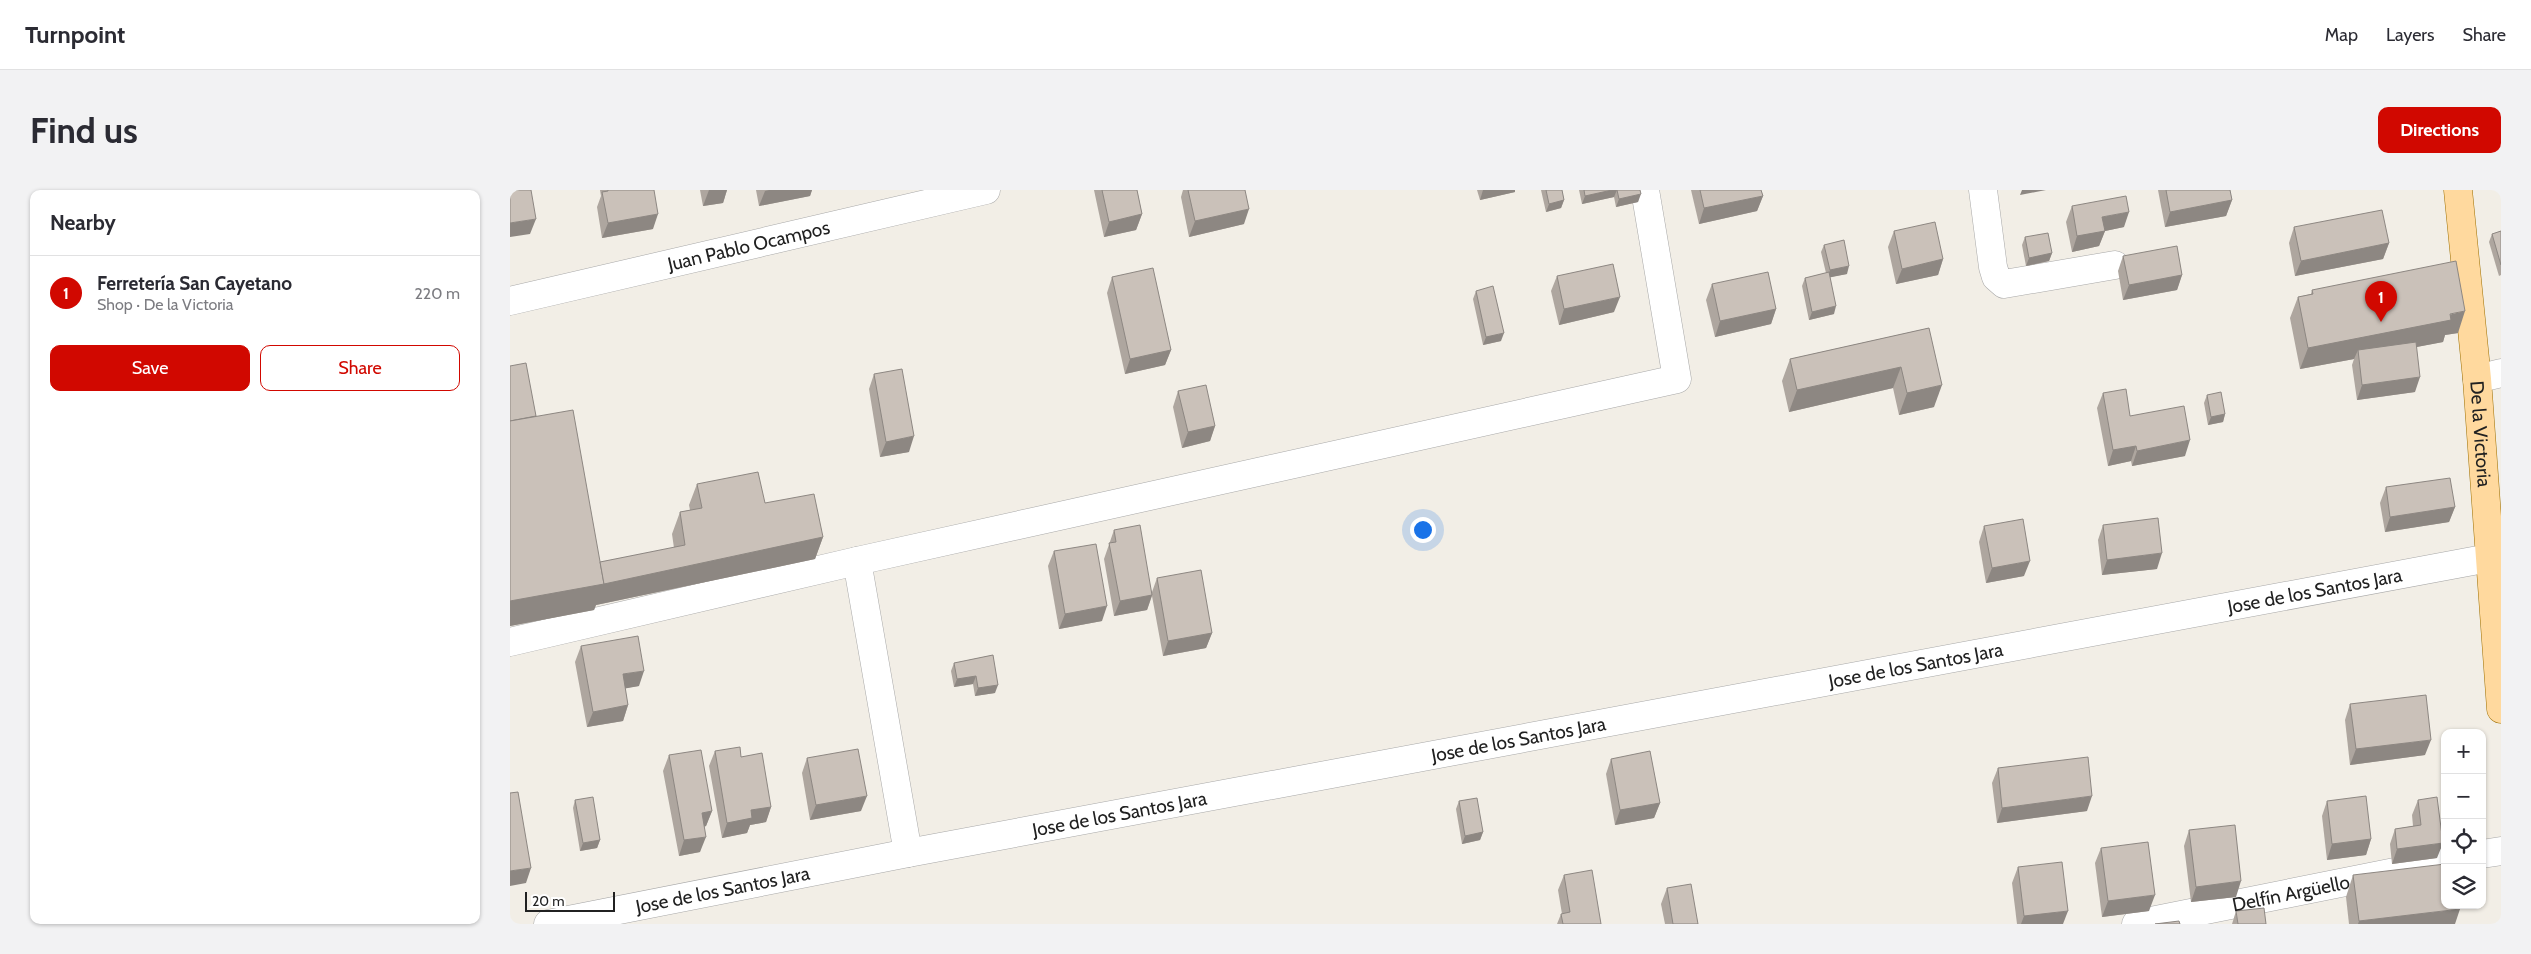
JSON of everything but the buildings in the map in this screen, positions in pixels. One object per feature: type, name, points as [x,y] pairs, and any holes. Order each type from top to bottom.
[{"type":"main road","name":"De la Victoria","points":[[2458,190],[2489,376],[2489,558],[2501,708]]},
{"type":"street","name":"Juan Pablo Ocampos","points":[[510,301],[986,190]]},
{"type":"street","points":[[510,642],[857,561],[1677,379],[1645,190]]},
{"type":"street","points":[[1983,190],[1993,267],[1996,277],[2004,284],[2115,265]]},
{"type":"street","name":"Jose de los Santos Jara","points":[[548,924],[908,852],[2489,558]]},
{"type":"street","points":[[857,561],[908,852]]},
{"type":"street","points":[[2486,853],[2501,851]]},
{"type":"street","name":"Delfín Argüello","points":[[2136,924],[2441,863]]},
{"type":"place","name":"Ferretería San Cayetano","points":[[2381,322]]}]
